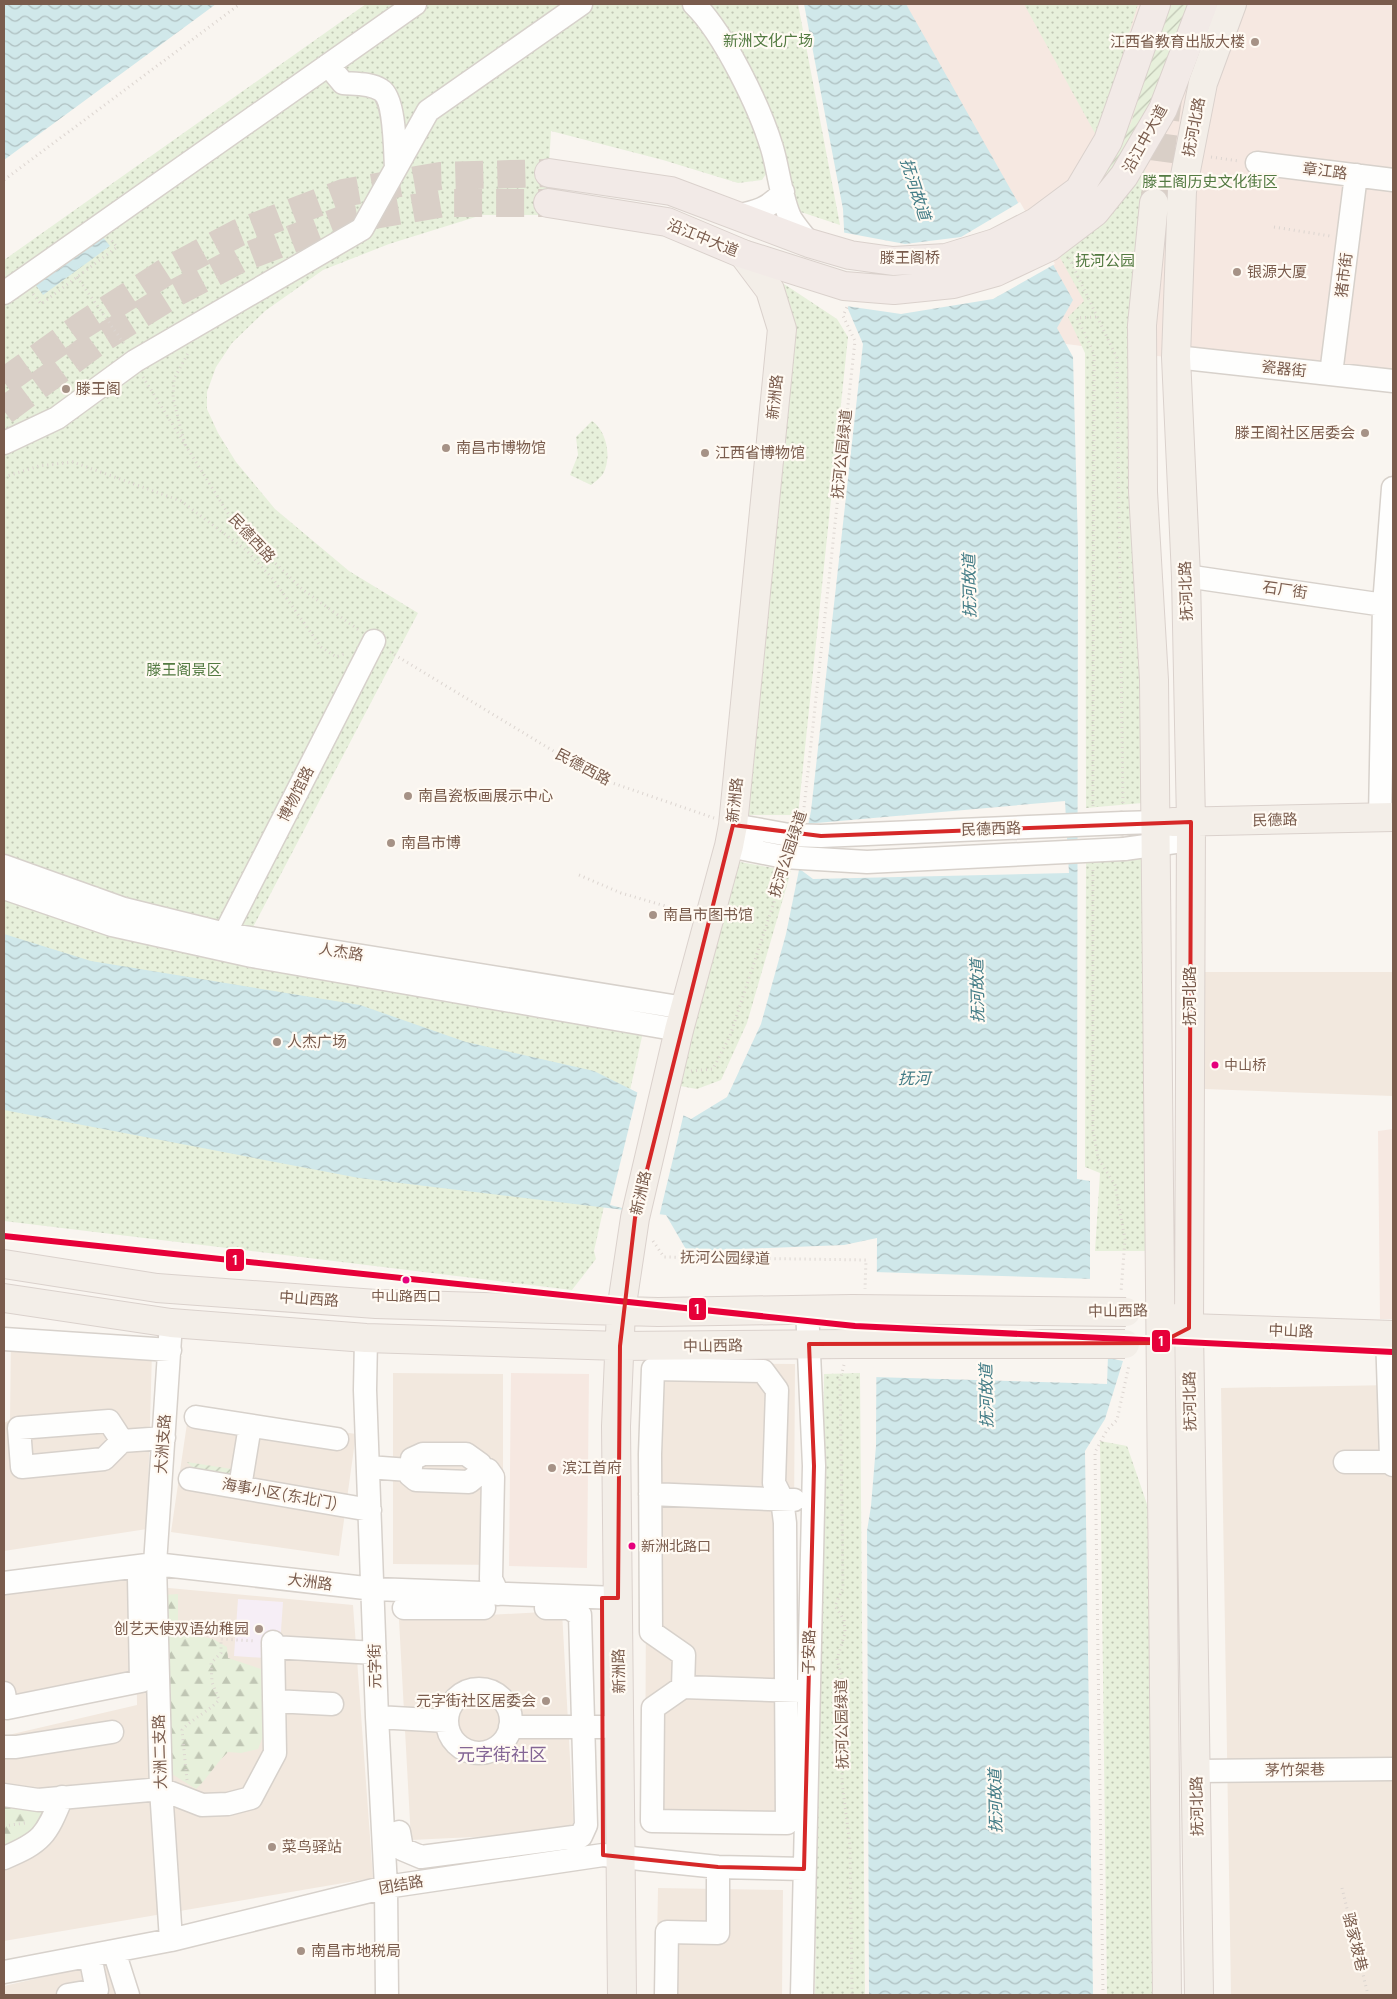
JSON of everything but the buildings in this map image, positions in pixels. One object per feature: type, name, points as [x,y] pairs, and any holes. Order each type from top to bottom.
[{"type":"highway","name":"滕王阁桥","points":[[809,243],[850,255],[893,261],[946,258],[995,243],[1036,222],[1079,190],[1108,141],[1156,4]]},
{"type":"highway","name":"沿江中大道","points":[[1055,243],[1095,212],[1124,176],[1163,109],[1203,4]]},
{"type":"highway","points":[[550,173],[672,191],[809,243]]},
{"type":"highway","name":"沿江中大道","points":[[548,203],[667,222],[743,254],[825,280]]},
{"type":"highway","name":"滕王阁桥","points":[[825,280],[844,286],[894,290],[953,284],[996,272],[1055,243]]},
{"type":"main road","name":"抚河北路","points":[[1200,1995],[1189,1328],[1190,831],[1186,576],[1176,357],[1182,191],[1203,83],[1232,4]]},
{"type":"main road","name":"抚河北路","points":[[1154,203],[1142,325],[1143,492],[1154,680],[1167,1995]]},
{"type":"main road","name":"新洲路","points":[[622,1995],[613,1856],[610,1598],[621,1311],[677,1083],[682,1019],[731,835],[782,330],[770,290],[743,254]]},
{"type":"main road","name":"民德路","points":[[1156,833],[1387,818]]},
{"type":"main road","name":"中山西路","points":[[4,1264],[157,1288],[376,1304],[621,1311],[807,1308],[858,1301],[1123,1304],[1160,1310],[1189,1328]]},
{"type":"main road","name":"中山西路","points":[[4,1298],[171,1323],[366,1338],[620,1346],[808,1344],[848,1352],[1128,1350],[1160,1343],[1189,1328]]},
{"type":"main road","name":"中山路","points":[[1189,1328],[1390,1335]]},
{"type":"main road","name":"新洲路","points":[[610,1598],[593,1727],[613,1856]]},
{"type":"street","points":[[4,293],[415,4]]},
{"type":"street","points":[[4,443],[57,418],[136,361],[362,229],[428,111],[581,4]]},
{"type":"street","points":[[694,4],[702,11],[733,61],[757,107],[772,148],[790,218],[809,243]]},
{"type":"street","points":[[328,65],[343,83],[371,86],[382,90],[390,100],[396,168]]},
{"type":"street","name":"章江路","points":[[1257,163],[1393,180]]},
{"type":"street","name":"猪市街","points":[[1331,374],[1356,175]]},
{"type":"street","points":[[735,216],[753,213],[773,204],[783,192]]},
{"type":"street","name":"瓷器街","points":[[1176,357],[1393,381]]},
{"type":"street","points":[[1387,818],[1384,605],[1393,488]]},
{"type":"street","name":"石厂街","points":[[1186,576],[1384,605]]},
{"type":"street","name":"博物馆路","points":[[222,941],[374,641]]},
{"type":"street","name":"民德西路","points":[[731,835],[796,827],[821,836],[1123,823],[1156,833]]},
{"type":"street","points":[[731,835],[784,865],[1124,849],[1156,833]]},
{"type":"street","name":"人杰路","points":[[4,866],[124,909],[222,941]]},
{"type":"street","name":"人杰路","points":[[4,888],[112,925],[222,941],[682,1019]]},
{"type":"street","name":"子安路","points":[[802,1995],[804,1869],[797,1691],[813,1500],[814,1466],[807,1308]]},
{"type":"street","name":"大洲支路","points":[[155,1564],[171,1323]]},
{"type":"street","points":[[1345,1462],[1393,1464],[1390,1335]]},
{"type":"street","name":"元字街","points":[[366,1338],[365,1390],[374,1589],[377,1717],[386,1887],[387,1995]]},
{"type":"street","points":[[4,1339],[170,1350]]},
{"type":"street","points":[[683,1687],[684,1655],[651,1632],[650,1494],[653,1369],[763,1370],[777,1390],[774,1483],[782,1499],[785,1523],[797,1691],[787,1823],[652,1821],[654,1708],[683,1687],[797,1691]]},
{"type":"street","points":[[196,1417],[336,1439]]},
{"type":"street","points":[[240,1487],[250,1426]]},
{"type":"street","points":[[122,1441],[164,1438]]},
{"type":"street","points":[[368,1467],[409,1470],[412,1458],[423,1454],[466,1454],[480,1464],[480,1469],[488,1470],[493,1477],[490,1579],[498,1594]]},
{"type":"street","name":"海事小区(东北门)","points":[[190,1478],[370,1510]]},
{"type":"street","points":[[650,1494],[813,1500]]},
{"type":"street","points":[[4,1693],[7,1708],[141,1681],[139,1577],[155,1564]]},
{"type":"street","name":"大洲路","points":[[4,1583],[155,1564],[374,1589],[610,1598]]},
{"type":"street","name":"大洲二支路","points":[[155,1564],[160,1789],[171,1940]]},
{"type":"street","points":[[399,1832],[402,1849],[421,1857],[580,1836],[586,1824],[593,1727],[580,1615],[569,1608],[404,1608]]},
{"type":"street","points":[[4,1795],[38,1800],[160,1789],[202,1806],[228,1804],[251,1798],[275,1753],[273,1644],[375,1653]]},
{"type":"street","points":[[472,1690],[483,1690],[501,1699],[507,1707],[510,1727],[501,1744],[492,1750],[472,1752],[462,1748],[454,1741],[449,1732],[448,1710],[454,1701],[472,1690]]},
{"type":"street","points":[[274,1702],[332,1704]]},
{"type":"street","points":[[377,1717],[447,1721]]},
{"type":"street","points":[[510,1727],[593,1727]]},
{"type":"street","points":[[4,1747],[16,1748],[112,1732]]},
{"type":"street","name":"茅竹架巷","points":[[1197,1771],[1393,1769]]},
{"type":"street","points":[[4,1858],[30,1847],[49,1830],[62,1797]]},
{"type":"street","name":"团结路","points":[[4,1972],[171,1940],[386,1887],[613,1856],[718,1867],[804,1869]]},
{"type":"street","points":[[666,1995],[667,1932],[718,1933],[718,1867]]},
{"type":"street","points":[[114,1951],[128,1995]]},
{"type":"street","points":[[68,1995],[97,1990],[90,1956]]},
{"type":"path","points":[[4,180],[240,4]]},
{"type":"path","points":[[1189,154],[1257,163]]},
{"type":"path","points":[[1274,227],[1348,239]]},
{"type":"path","points":[[1055,243],[1098,317],[1117,358],[1123,823]]},
{"type":"path","points":[[41,304],[117,247]]},
{"type":"path","name":"民德西路","points":[[77,277],[136,361],[149,390],[234,523],[302,589],[404,662],[598,778],[731,835]]},
{"type":"path","name":"抚河公园绿道","points":[[796,827],[855,341],[843,316],[848,306]]},
{"type":"path","points":[[1093,812],[1094,353],[1077,318],[1098,317]]},
{"type":"path","points":[[187,449],[173,398],[174,379],[206,320]]},
{"type":"path","points":[[4,477],[39,466],[74,462],[181,501],[246,550],[273,579],[321,647],[336,657],[374,641]]},
{"type":"path","points":[[1093,861],[1093,1130],[1098,1158],[1115,1185],[1125,1239],[1123,1304]]},
{"type":"path","name":"抚河公园绿道","points":[[677,1083],[691,1070],[713,1069],[730,1036],[784,865]]},
{"type":"path","points":[[578,874],[621,893],[709,919]]},
{"type":"path","name":"抚河公园绿道","points":[[643,1227],[664,1257],[866,1260],[866,1284],[858,1301]]},
{"type":"path","points":[[1103,1995],[1094,1452],[1107,1430],[1117,1420],[1128,1350]]},
{"type":"path","name":"抚河公园绿道","points":[[848,1352],[840,1380],[843,1588],[835,1606],[844,1620],[845,1633],[837,1659],[842,1678],[842,1783],[850,1844],[852,1995]]},
{"type":"path","points":[[190,1801],[182,1730],[190,1722],[210,1711],[220,1700],[212,1682],[211,1662],[221,1653],[221,1639],[273,1644]]},
{"type":"path","name":"骆家坡巷","points":[[1342,1888],[1368,1995]]},
{"type":"highlighted area","points":[[1191,822],[1189,1328],[1160,1343],[809,1344],[814,1466],[804,1869],[718,1867],[603,1855],[602,1598],[618,1598],[620,1346],[635,1218],[733,825],[821,836]]},
{"type":"shaded area","name":"滕王阁历史文化街区","points":[[864,4],[1393,4],[1393,387],[1036,340]]},
{"type":"shaded area","points":[[1202,972],[1393,972],[1393,1096],[1205,1089]]},
{"type":"shaded area","points":[[1393,1129],[1393,1319],[1380,1319],[1378,1131]]},
{"type":"shaded area","points":[[11,1337],[152,1352],[147,1529],[4,1551],[4,1423],[10,1420]]},
{"type":"shaded area","points":[[647,1363],[795,1364],[792,1830],[645,1829]]},
{"type":"shaded area","points":[[393,1373],[503,1374],[503,1565],[393,1564]]},
{"type":"shaded area","name":"滨江首府","points":[[511,1373],[589,1374],[587,1568],[509,1566]]},
{"type":"shaded area","points":[[1393,1385],[1393,1995],[1231,1995],[1221,1388]]},
{"type":"shaded area","points":[[189,1410],[356,1434],[339,1556],[171,1532]]},
{"type":"shaded area","points":[[130,1573],[132,1690],[4,1714],[4,1590]]},
{"type":"shaded area","points":[[158,1587],[353,1605],[373,1878],[4,1941],[4,1736],[137,1705],[136,1590]]},
{"type":"shaded area","name":"创艺天使双语幼稚园","points":[[238,1599],[283,1602],[279,1659],[234,1656]]},
{"type":"shaded area","points":[[562,1611],[574,1832],[411,1840],[399,1620]]},
{"type":"shaded area","points":[[658,1888],[783,1890],[782,1995],[656,1995]]},
{"type":"shaded area","points":[[126,1958],[128,1995],[4,1995],[4,1986]]},
{"type":"green space","name":"滕王阁景区","points":[[366,4],[684,4],[697,16],[750,109],[768,171],[762,180],[738,183],[663,160],[551,131],[546,215],[482,215],[389,244],[323,270],[265,311],[232,343],[216,367],[207,392],[207,409],[218,433],[236,462],[275,509],[349,571],[418,613],[252,929],[652,992],[594,1251],[596,1259],[572,1290],[4,1221],[4,260]]},
{"type":"green space","name":"新洲文化广场","points":[[701,4],[798,4],[840,225],[798,211]]},
{"type":"green space","points":[[1024,4],[1138,4],[1097,137]]},
{"type":"green space","points":[[1167,4],[1195,4],[1133,143],[1095,193],[1089,187],[1131,123]]},
{"type":"green space","name":"抚河公园","points":[[1145,170],[1142,803],[1086,808],[1085,353],[1068,317],[1084,301],[1057,252]]},
{"type":"green space","points":[[778,280],[837,319],[848,337],[798,815],[745,815],[792,314]]},
{"type":"green space","points":[[592,421],[597,425],[604,438],[607,460],[603,474],[591,485],[570,475],[578,455],[576,437]]},
{"type":"green space","points":[[1147,852],[1153,1251],[1095,1251],[1100,1173],[1085,1167],[1086,858]]},
{"type":"green space","points":[[734,861],[791,871],[747,1023],[721,1080],[697,1089],[680,1086]]},
{"type":"green space","points":[[860,1373],[865,1995],[815,1995],[824,1374]]},
{"type":"green space","points":[[1100,1441],[1127,1446],[1149,1510],[1152,1995],[1107,1995]]},
{"type":"green space","points":[[187,1462],[238,1470],[235,1496],[197,1472]]},
{"type":"green space","points":[[178,1594],[178,1632],[213,1639],[227,1647],[228,1658],[261,1669],[264,1734],[258,1749],[241,1753],[228,1752],[196,1789],[167,1771],[164,1595]]},
{"type":"green space","points":[[4,1803],[43,1805],[46,1812],[43,1819],[34,1829],[4,1847]]},
{"type":"water","points":[[4,4],[216,4],[4,160]]},
{"type":"water","name":"抚河","points":[[804,4],[906,4],[1073,300],[1057,328],[1073,357],[1078,545],[1077,1179],[1090,1181],[1090,1354],[1123,1361],[1105,1419],[1085,1451],[1093,1995],[869,1995],[867,1531],[876,1446],[877,1238],[844,1245],[687,1251],[666,1215],[359,1178],[4,1110],[4,934],[91,961],[360,1005],[466,1042],[594,1071],[691,1119],[727,1097],[761,1024],[786,934],[811,811],[863,344],[848,309],[843,209]]},
{"type":"water","points":[[98,231],[110,246],[43,295],[32,280]]},
{"type":"pier","points":[[1020,202],[1055,264],[993,299],[901,314],[846,306],[841,232],[905,244],[961,237]]},
{"type":"pier","points":[[1065,801],[1069,873],[813,879],[797,867],[805,824]]},
{"type":"pier","points":[[638,1090],[684,1113],[659,1217],[610,1205]]},
{"type":"pier","points":[[874,1272],[1093,1279],[1093,1352],[1108,1356],[1107,1384],[873,1377]]},
{"type":"tunnel","points":[[1154,203],[1168,98]]},
{"type":"tunnel","points":[[4,382],[83,325],[172,268],[238,233],[343,193],[440,176],[549,173]]},
{"type":"tunnel","points":[[4,411],[101,339],[175,293],[240,259],[339,221],[444,203],[548,203]]},
{"type":"transit line","name":"1","points":[[4,1236],[855,1326],[1393,1352]]},
{"type":"place","name":"江西省教育出版大楼","points":[[1255,42]]},
{"type":"place","name":"银源大厦","points":[[1237,272]]},
{"type":"place","name":"滕王阁","points":[[66,389]]},
{"type":"place","name":"滕王阁社区居委会","points":[[1365,433]]},
{"type":"place","name":"南昌市博物馆","points":[[446,448]]},
{"type":"place","name":"江西省博物馆","points":[[705,453]]},
{"type":"place","name":"南昌瓷板画展示中心","points":[[408,796]]},
{"type":"place","name":"南昌市博","points":[[391,843]]},
{"type":"place","name":"南昌市图书馆","points":[[653,915]]},
{"type":"place","name":"人杰广场","points":[[277,1042]]},
{"type":"place","name":"中山桥","points":[[1215,1065]]},
{"type":"place","name":"中山路西口","points":[[406,1280]]},
{"type":"place","name":"滨江首府","points":[[552,1468]]},
{"type":"place","name":"新洲北路口","points":[[632,1546]]},
{"type":"place","name":"创艺天使双语幼稚园","points":[[259,1629]]},
{"type":"place","name":"元字街社区居委会","points":[[546,1701]]},
{"type":"place","name":"菜鸟驿站","points":[[272,1847]]},
{"type":"place","name":"南昌市地税局","points":[[301,1951]]},
{"type":"district","name":"元字街社区","points":[[502,1755]]},
{"type":"water label","name":"抚河故道","points":[[916,189]]},
{"type":"water label","name":"抚河故道","points":[[969,586]]},
{"type":"water label","name":"抚河故道","points":[[977,991]]},
{"type":"water label","name":"抚河故道","points":[[986,1396]]},
{"type":"water label","name":"抚河故道","points":[[995,1801]]}]
